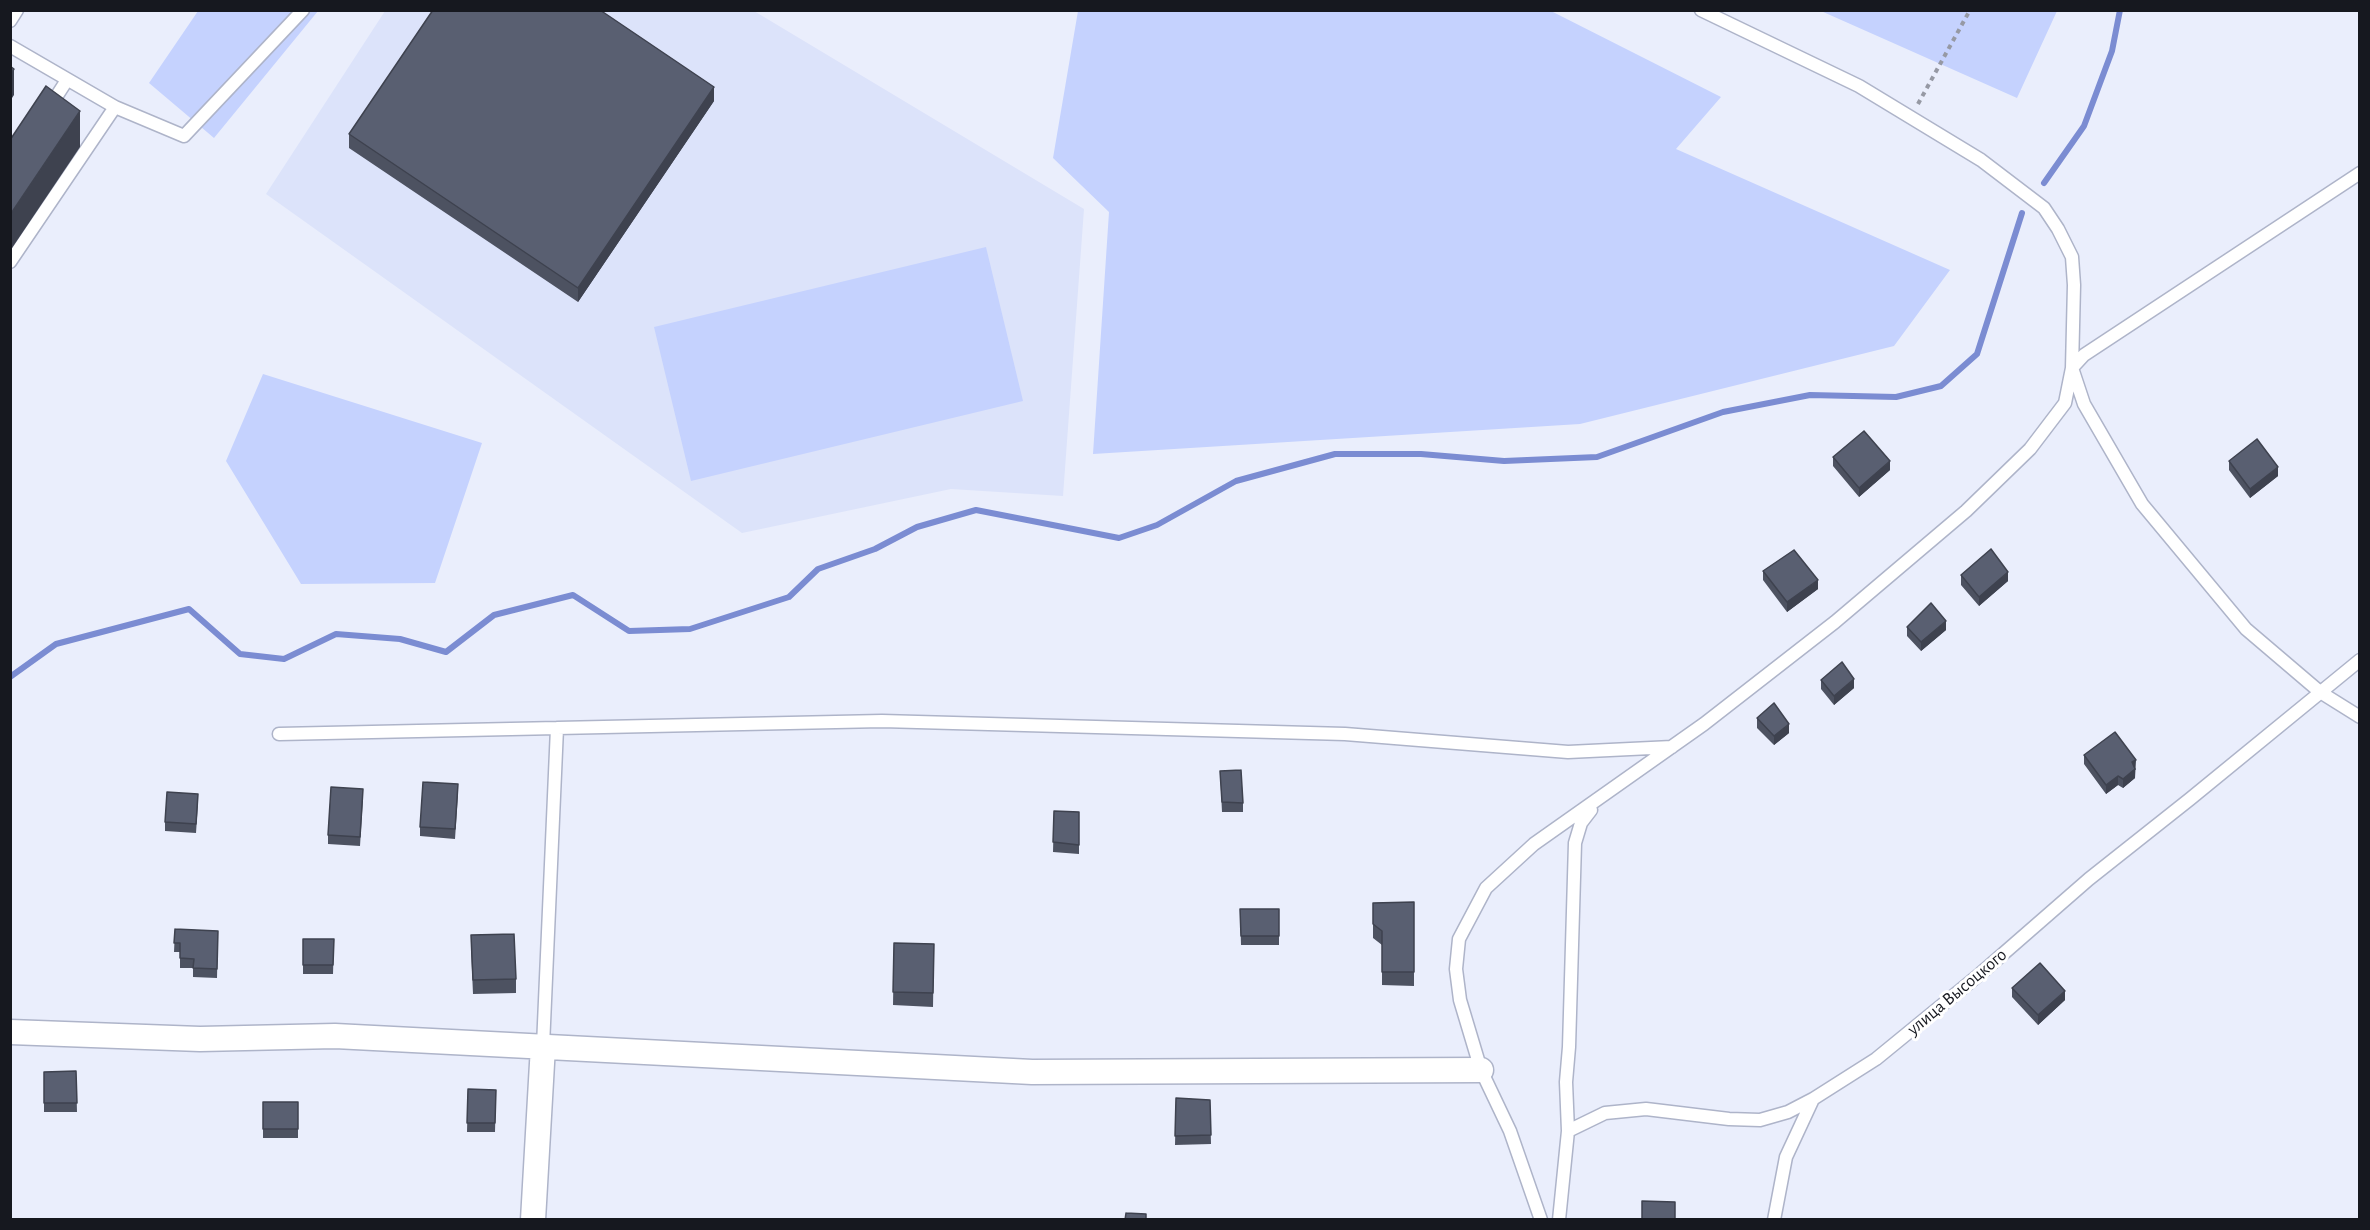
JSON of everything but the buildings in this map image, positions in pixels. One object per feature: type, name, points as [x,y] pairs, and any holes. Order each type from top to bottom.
[{"type":"street","points":[[10,1032],[200,1039],[335,1036],[1032,1072],[1481,1070]]},
{"type":"street","points":[[533,1220],[543,1046]]},
{"type":"lane","points":[[10,21],[17,10]]},
{"type":"lane","points":[[10,46],[115,106],[184,136],[303,10]]},
{"type":"lane","points":[[1541,1220],[1510,1131],[1481,1070],[1460,1000],[1456,969],[1459,939],[1486,888],[1534,844],[1597,802],[1672,747],[1835,622],[1966,511],[2030,449],[2065,403],[2072,368],[2074,285],[2072,257],[2058,228],[2044,208],[1981,160],[1859,86],[1701,10]]},
{"type":"lane","points":[[42,118],[67,80]]},
{"type":"lane","points":[[10,262],[115,106]]},
{"type":"lane","points":[[2072,368],[2084,355],[2360,173]]},
{"type":"lane","points":[[2072,368],[2084,404],[2142,504],[2246,629],[2320,692],[2360,717]]},
{"type":"lane","name":"улица Высоцкого","points":[[1568,1131],[1605,1113],[1647,1109],[1729,1119],[1760,1120],[1788,1112],[1813,1099],[1876,1059],[1980,974],[2089,879],[2360,660]]},
{"type":"lane","points":[[279,734],[882,721],[1345,734],[1568,752],[1672,747]]},
{"type":"lane","points":[[543,1046],[557,728]]},
{"type":"lane","points":[[1559,1220],[1568,1131],[1566,1082],[1570,1036],[1575,843],[1581,823],[1597,802]]},
{"type":"lane","points":[[1774,1220],[1786,1157],[1813,1099]]},
{"type":"path","points":[[1911,118],[1970,10]]},
{"type":"shaded area","points":[[198,11],[318,11],[214,138],[149,83]]},
{"type":"shaded area","points":[[385,11],[754,11],[1084,209],[1063,496],[951,489],[742,533],[266,194]]},
{"type":"shaded area","points":[[1078,11],[1551,11],[1721,97],[1676,149],[1950,270],[1894,346],[1580,424],[1093,454],[1109,212],[1053,158]]},
{"type":"shaded area","points":[[1821,11],[2057,11],[2017,98]]},
{"type":"shaded area","points":[[986,247],[1023,401],[691,481],[654,327]]},
{"type":"shaded area","points":[[263,374],[482,443],[435,583],[301,584],[226,461]]},
{"type":"waterway","points":[[2044,183],[2084,126],[2112,51],[2120,10]]},
{"type":"waterway","points":[[10,677],[56,644],[189,609],[240,654],[284,659],[336,634],[400,639],[446,652],[494,615],[573,595],[629,631],[690,629],[789,597],[818,569],[875,549],[917,527],[976,510],[1119,538],[1157,525],[1236,481],[1335,454],[1421,454],[1504,461],[1597,457],[1723,412],[1810,395],[1896,397],[1941,386],[1977,354],[2022,213]]}]
